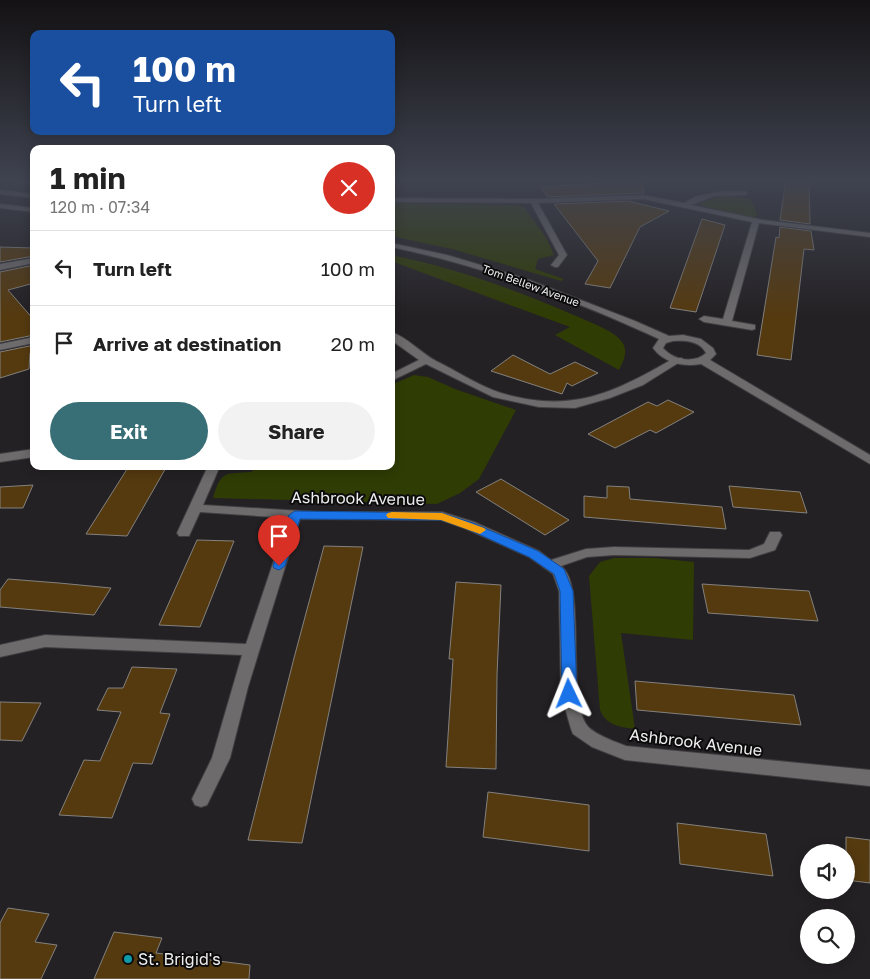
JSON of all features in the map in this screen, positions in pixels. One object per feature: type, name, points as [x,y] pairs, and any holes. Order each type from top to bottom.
[{"type":"street","points":[[546,225],[563,255],[555,266]]},
{"type":"street","points":[[727,323],[755,225]]},
{"type":"street","points":[[778,225],[870,235]]},
{"type":"street","name":"Tom Bellew Avenue","points":[[395,246],[420,250],[503,273],[552,290],[667,339],[681,338],[702,342],[710,350],[711,354],[702,360]]},
{"type":"street","points":[[0,267],[30,261]]},
{"type":"street","points":[[704,319],[752,327]]},
{"type":"street","points":[[395,337],[426,360],[497,395],[539,404],[575,405],[606,396],[640,383],[678,360]]},
{"type":"street","points":[[667,339],[659,344],[660,352],[678,360],[702,360],[870,460]]},
{"type":"street","points":[[0,347],[30,341]]},
{"type":"street","points":[[395,376],[426,360]]},
{"type":"street","points":[[0,458],[30,454]]},
{"type":"street","points":[[184,533],[212,470]]},
{"type":"street","name":"Ashbrook Avenue","points":[[195,508],[295,515],[442,516],[469,525],[534,554],[559,572],[566,591],[569,694],[579,729],[598,742],[625,753],[870,778]]},
{"type":"street","points":[[201,799],[220,758],[295,515]]},
{"type":"street","points":[[550,565],[586,552],[750,554],[770,547],[775,536]]},
{"type":"street","points":[[0,651],[45,641],[252,650]]},
{"type":"green space","points":[[395,225],[537,225],[547,239],[554,255],[538,259],[535,269],[564,279],[561,281],[452,249],[395,237]]},
{"type":"green space","points":[[395,256],[416,260],[489,282],[537,299],[604,329],[619,338],[624,345],[625,356],[619,370],[555,335],[570,327],[395,262]]},
{"type":"green space","points":[[414,375],[428,377],[455,389],[516,410],[479,479],[460,493],[437,504],[213,498],[219,482],[225,475],[252,472],[253,470],[395,470],[395,383]]},
{"type":"green space","points":[[614,558],[655,558],[694,562],[693,640],[621,633],[635,729],[618,726],[609,722],[600,710],[589,576],[600,562]]},
{"type":"building","points":[[570,225],[644,225],[640,227],[610,288],[585,284],[598,261]]},
{"type":"building","points":[[700,225],[725,225],[696,312],[670,308]]},
{"type":"building","points":[[780,227],[811,231],[814,250],[804,249],[791,360],[757,355],[776,237],[779,238]]},
{"type":"building","points":[[0,247],[30,248],[30,257],[0,262]]},
{"type":"building","points":[[30,266],[30,284],[8,290],[30,315],[30,336],[0,342],[0,272]]},
{"type":"building","points":[[30,346],[29,369],[0,378],[0,352]]},
{"type":"building","points":[[513,355],[550,374],[575,362],[598,373],[572,386],[567,383],[562,394],[491,371]]},
{"type":"building","points":[[668,400],[694,412],[656,433],[650,430],[615,448],[588,434],[648,402],[657,406]]},
{"type":"building","points":[[126,470],[165,470],[127,536],[86,534]]},
{"type":"building","points":[[501,479],[569,520],[545,535],[476,492]]},
{"type":"building","points":[[33,485],[23,508],[0,508],[0,487]]},
{"type":"building","points":[[607,486],[629,487],[630,499],[722,507],[726,529],[584,517],[584,496],[607,498]]},
{"type":"building","points":[[729,486],[800,492],[807,513],[733,507]]},
{"type":"building","points":[[197,540],[234,541],[200,627],[159,625]]},
{"type":"building","points":[[324,546],[363,547],[302,843],[248,840],[294,658]]},
{"type":"building","points":[[8,579],[111,588],[94,615],[0,607],[0,590]]},
{"type":"building","points":[[456,582],[501,585],[497,675],[496,769],[446,767],[453,659],[449,659]]},
{"type":"building","points":[[702,584],[809,591],[818,621],[708,613]]},
{"type":"building","points":[[132,667],[177,669],[160,713],[170,714],[152,764],[133,763],[112,818],[59,815],[84,760],[100,761],[121,712],[97,710],[108,688],[123,688]]},
{"type":"building","points":[[635,681],[794,695],[801,725],[637,710]]},
{"type":"building","points":[[0,702],[41,703],[22,741],[0,740]]},
{"type":"building","points":[[488,792],[589,805],[589,851],[483,837]]},
{"type":"building","points":[[677,823],[766,834],[773,876],[680,864]]},
{"type":"building","points":[[846,837],[870,840],[870,883],[855,881],[855,844],[846,844]]},
{"type":"building","points":[[8,908],[49,914],[35,942],[57,945],[41,979],[0,979],[0,923]]},
{"type":"building","points":[[114,932],[162,938],[156,953],[250,965],[249,979],[94,979]]},
{"type":"slow traffic","points":[[392,515],[442,516],[480,530]]},
{"type":"place","name":"St. Brigid's","points":[[128,959]]},
{"type":"route","points":[[279,566],[295,515],[442,516],[469,525],[534,554],[559,572],[566,591],[569,694]]}]
